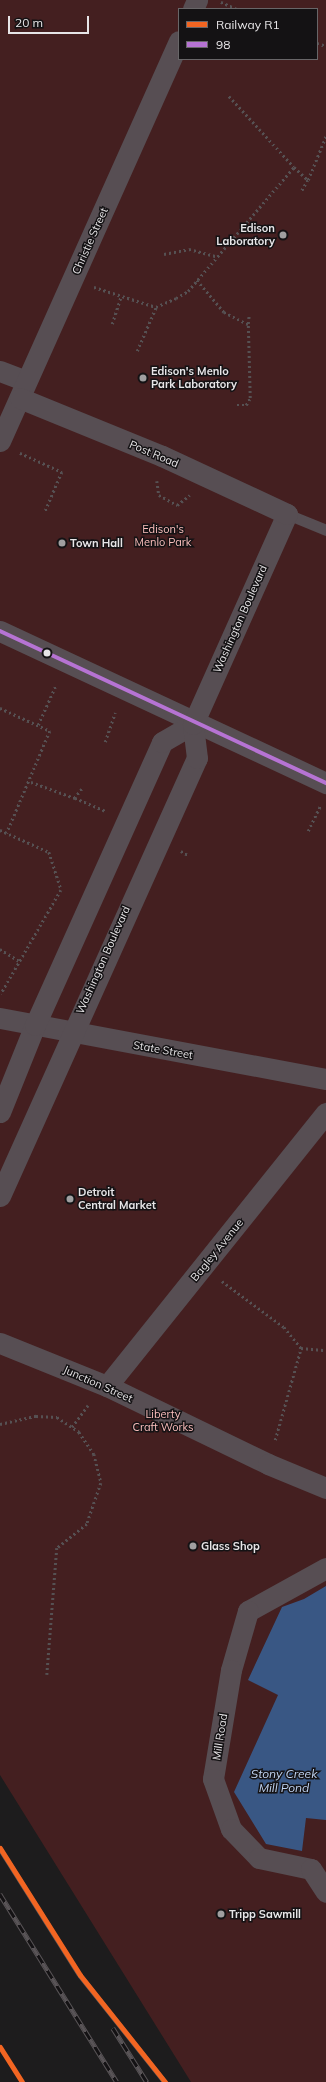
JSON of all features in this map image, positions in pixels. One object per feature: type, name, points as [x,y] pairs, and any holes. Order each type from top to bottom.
[{"type":"street","name":"Christie Street","points":[[7,446],[23,389],[178,43]]},
{"type":"street","name":"Post Road","points":[[0,371],[23,389],[286,514]]},
{"type":"street","name":"Washington Boulevard","points":[[0,1196],[70,1033],[197,758],[193,724],[286,514]]},
{"type":"street","points":[[0,631],[193,724],[324,793]]},
{"type":"street","points":[[0,1112],[35,1025],[162,742],[193,724]]},
{"type":"street","name":"State Street","points":[[0,1018],[70,1033],[326,1079]]},
{"type":"street","name":"Bagley Avenue","points":[[106,1386],[326,1113]]},
{"type":"street","name":"Junction Street","points":[[0,1343],[106,1386],[268,1464],[326,1488]]},
{"type":"street","name":"Mill Road","points":[[326,1568],[248,1611],[231,1670],[213,1779],[230,1829],[259,1858],[310,1869],[326,1892]]},
{"type":"lane","points":[[286,514],[326,530]]},
{"type":"path","points":[[217,0],[235,8]]},
{"type":"path","points":[[229,96],[294,167],[308,180]]},
{"type":"path","points":[[302,191],[326,136]]},
{"type":"path","points":[[137,351],[156,307],[188,291],[216,256],[294,167]]},
{"type":"path","points":[[164,254],[189,249],[216,256]]},
{"type":"path","points":[[73,280],[156,307]]},
{"type":"path","points":[[197,280],[224,312],[248,324]]},
{"type":"path","points":[[112,324],[121,296]]},
{"type":"path","points":[[238,405],[246,405],[250,398],[249,314]]},
{"type":"path","points":[[7,446],[62,472],[45,512]]},
{"type":"path","points":[[159,473],[159,495],[177,505],[195,489]]},
{"type":"path","points":[[38,725],[56,685]]},
{"type":"path","points":[[0,708],[50,731],[31,782],[7,833]]},
{"type":"path","points":[[105,742],[115,713]]},
{"type":"path","points":[[31,782],[75,798],[109,813]]},
{"type":"path","points":[[75,798],[82,788]]},
{"type":"path","points":[[308,830],[324,793]]},
{"type":"path","points":[[0,830],[49,852],[61,890],[0,996]]},
{"type":"path","points":[[0,948],[19,961]]},
{"type":"path","points":[[217,1277],[284,1327],[301,1348],[326,1350]]},
{"type":"path","points":[[268,1464],[301,1348]]},
{"type":"path","points":[[0,1424],[36,1416],[57,1418],[79,1432],[94,1454],[101,1483],[87,1524],[57,1548],[47,1675]]},
{"type":"green space","points":[[0,0],[326,0],[326,2082],[191,2082],[0,1775]]},
{"type":"water","name":"Stony Creek Mill Pond","points":[[326,1586],[326,1820],[306,1818],[302,1851],[266,1844],[234,1792],[278,1695],[248,1680],[282,1607],[304,1599]]},
{"type":"railway","points":[[0,1848],[80,1975],[165,2082]]},
{"type":"railway","points":[[0,1894],[117,2082]]},
{"type":"railway","points":[[113,2028],[147,2082]]},
{"type":"rail line","name":"R1","points":[[0,1848],[80,1975],[165,2082]]},
{"type":"rail line","name":"R1","points":[[0,2047],[22,2082]]},
{"type":"transit line","name":"98","points":[[0,631],[326,783]]},
{"type":"place","name":"Edison Laboratory","points":[[283,235]]},
{"type":"place","name":"Edison's Menlo Park Laboratory","points":[[143,378]]},
{"type":"place","name":"Town Hall","points":[[62,543]]},
{"type":"place","name":"Detroit Central Market","points":[[70,1199]]},
{"type":"place","name":"Glass Shop","points":[[193,1546]]},
{"type":"place","name":"Tripp Sawmill","points":[[221,1914]]},
{"type":"park label","name":"Edison's Menlo Park","points":[[163,536]]},
{"type":"park label","name":"Liberty Craft Works","points":[[163,1421]]}]
